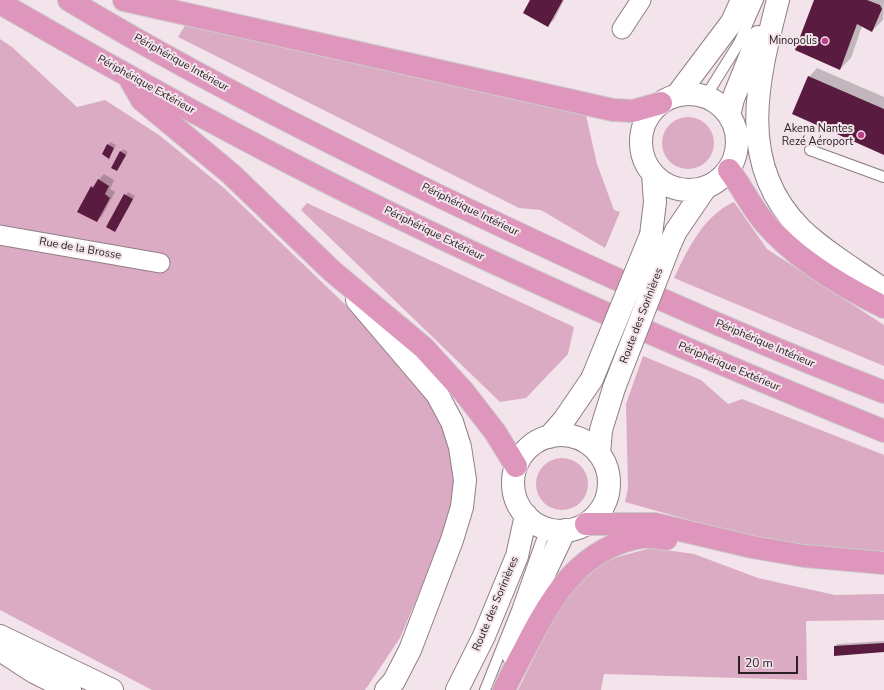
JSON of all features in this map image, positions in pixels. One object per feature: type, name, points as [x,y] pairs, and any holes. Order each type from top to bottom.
[{"type":"highway","name":"Périphérique Intérieur","points":[[69,0],[284,119],[514,232],[769,346],[884,392]]},
{"type":"highway","points":[[124,0],[613,110],[633,111],[669,99]]},
{"type":"highway","name":"Périphérique Extérieur","points":[[0,3],[128,76],[294,165],[462,248],[680,347],[884,431]]},
{"type":"highway","points":[[128,76],[142,100],[231,174],[332,271],[424,348],[464,392],[495,432],[516,466]]},
{"type":"highway","points":[[729,170],[764,222],[778,237],[806,260],[884,306]]},
{"type":"highway","points":[[586,524],[655,524],[717,539],[804,556],[884,563]]},
{"type":"highway","points":[[503,690],[552,598],[576,570],[598,553],[619,543],[643,536],[692,542],[717,539]]},
{"type":"main road","points":[[669,99],[694,94],[706,96],[720,104],[729,114],[735,125],[738,137],[738,148],[734,160],[729,170],[719,180],[706,187],[692,190],[678,189],[664,183],[653,174],[646,165],[640,143],[646,120],[669,99],[732,22],[742,0]]},
{"type":"main road","points":[[729,114],[733,98],[774,0]]},
{"type":"main road","points":[[778,0],[758,85],[756,119],[759,152],[765,174],[783,208],[801,229],[836,258],[884,290]]},
{"type":"main road","name":"Route des Sorinières","points":[[599,454],[602,430],[660,240],[653,174]]},
{"type":"main road","name":"Route des Sorinières","points":[[549,437],[564,420],[592,379],[630,285],[660,240],[676,231],[706,187]]},
{"type":"main road","points":[[332,271],[437,394],[452,422],[460,447],[465,480],[462,507],[452,540],[410,650],[394,681],[386,690]]},
{"type":"main road","points":[[562,435],[574,437],[592,446],[606,466],[609,478],[608,492],[604,505],[596,516],[586,524],[555,529],[526,516],[519,505],[514,492],[516,466],[522,455],[531,446],[549,437],[562,435]]},
{"type":"main road","name":"Route des Sorinières","points":[[457,690],[484,636],[517,556],[526,516]]},
{"type":"main road","points":[[503,690],[507,672],[544,574],[555,529]]},
{"type":"main road","points":[[0,636],[91,690]]},
{"type":"main road","points":[[0,636],[112,690]]},
{"type":"main road","points":[[0,650],[34,672],[70,690]]},
{"type":"street","points":[[622,29],[641,0]]},
{"type":"street","name":"Rue de la Brosse","points":[[0,235],[160,263]]},
{"type":"lane","points":[[706,96],[739,42],[758,0]]},
{"type":"lane","points":[[810,150],[884,178]]},
{"type":"lane","points":[[485,690],[517,610],[555,529]]},
{"type":"shaded area","points":[[186,24],[585,111],[597,164],[614,210],[620,212],[605,248],[541,210],[519,208],[178,37]]},
{"type":"shaded area","points":[[0,39],[12,47],[77,107],[105,100],[159,135],[224,188],[381,339],[437,406],[454,455],[458,488],[443,537],[400,638],[365,690],[152,690],[0,610]]},
{"type":"shaded area","points":[[688,117],[698,119],[706,125],[712,133],[714,143],[712,153],[706,161],[698,167],[688,169],[678,167],[670,161],[664,153],[662,143],[664,133],[670,125],[678,119]]},
{"type":"shaded area","points":[[734,202],[767,249],[884,325],[884,366],[674,278],[691,245],[705,225],[723,208]]},
{"type":"shaded area","points":[[307,203],[574,327],[568,354],[526,398],[500,402],[301,210]]},
{"type":"shaded area","points":[[643,356],[701,380],[728,404],[742,399],[884,455],[884,555],[779,545],[625,502],[628,488],[626,404]]},
{"type":"shaded area","points":[[562,458],[572,460],[580,466],[586,474],[588,484],[586,494],[580,502],[572,508],[562,510],[552,508],[544,502],[538,494],[536,484],[538,474],[544,466],[552,460]]},
{"type":"shaded area","points":[[651,548],[694,554],[758,578],[835,595],[884,594],[884,620],[806,621],[807,680],[604,674],[601,690],[518,690],[560,604],[580,574],[606,560]]},
{"type":"building","points":[[530,0],[563,0],[548,27],[523,13]]},
{"type":"building","name":"Minopolis","points":[[814,0],[867,0],[880,5],[882,9],[872,32],[857,24],[840,70],[795,50]]},
{"type":"building","name":"Akena Nantes Rezé Aéroport","points":[[808,76],[884,109],[884,155],[792,114]]},
{"type":"building","points":[[107,144],[114,148],[109,159],[102,154]]},
{"type":"building","points":[[120,151],[126,155],[117,171],[111,168]]},
{"type":"building","points":[[98,179],[109,186],[105,194],[110,198],[97,222],[77,212],[91,186],[93,188]]},
{"type":"building","points":[[124,194],[133,199],[115,232],[106,227]]},
{"type":"building","points":[[884,643],[884,652],[834,656],[834,646]]},
{"type":"place","name":"Minopolis","points":[[825,41]]},
{"type":"place","name":"Akena Nantes Rezé Aéroport","points":[[861,135]]}]
